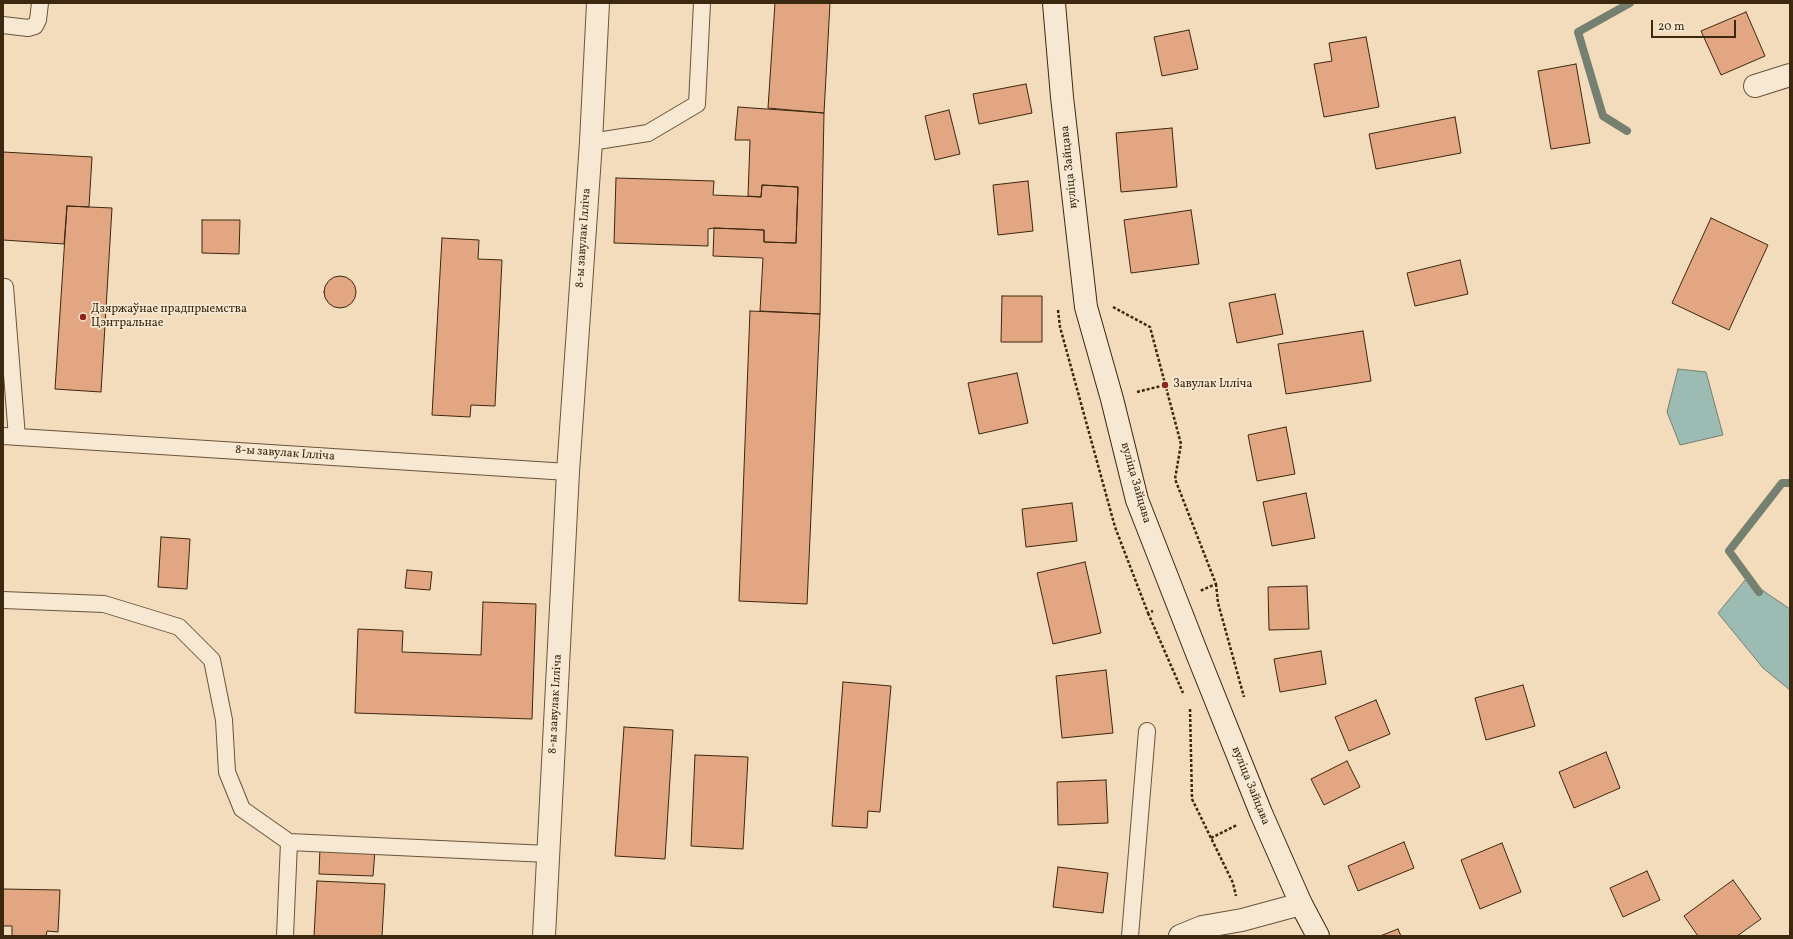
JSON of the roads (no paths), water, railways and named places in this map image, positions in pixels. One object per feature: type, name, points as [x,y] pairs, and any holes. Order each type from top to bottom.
[{"type":"street","name":"8-ы завулак Ілліча","points":[[544,936],[568,472],[591,142],[598,3]]},
{"type":"street","name":"вуліца Зайцава","points":[[1054,3],[1063,104],[1086,307],[1112,399],[1137,500],[1250,784],[1301,904],[1318,936]]},
{"type":"street","points":[[1755,86],[1790,75]]},
{"type":"street","points":[[1180,936],[1202,927],[1242,920],[1301,904]]},
{"type":"lane","points":[[3,25],[28,28],[35,26],[38,20],[40,3]]},
{"type":"lane","points":[[591,142],[648,133],[697,104],[702,3]]},
{"type":"lane","points":[[3,287],[5,288],[10,437]]},
{"type":"lane","name":"8-ы завулак Ілліча","points":[[10,437],[568,472]]},
{"type":"lane","points":[[3,600],[104,604],[179,626],[212,660],[224,720],[227,772],[242,809],[289,842],[548,854]]},
{"type":"lane","points":[[1130,936],[1147,731]]},
{"type":"lane","points":[[285,936],[289,842]]},
{"type":"water","points":[[1678,369],[1706,372],[1723,435],[1680,445],[1667,412]]},
{"type":"water","points":[[1746,579],[1790,609],[1790,690],[1763,668],[1718,613]]},
{"type":"waterway","points":[[1627,131],[1603,116],[1578,32],[1630,3]]},
{"type":"waterway","points":[[1759,592],[1729,551],[1782,483],[1790,483]]},
{"type":"place","name":"Дзяржаўнае прадпрыемства Цэнтральнае","points":[[83,317]]},
{"type":"place","name":"Завулак Ілліча","points":[[1165,385]]}]
